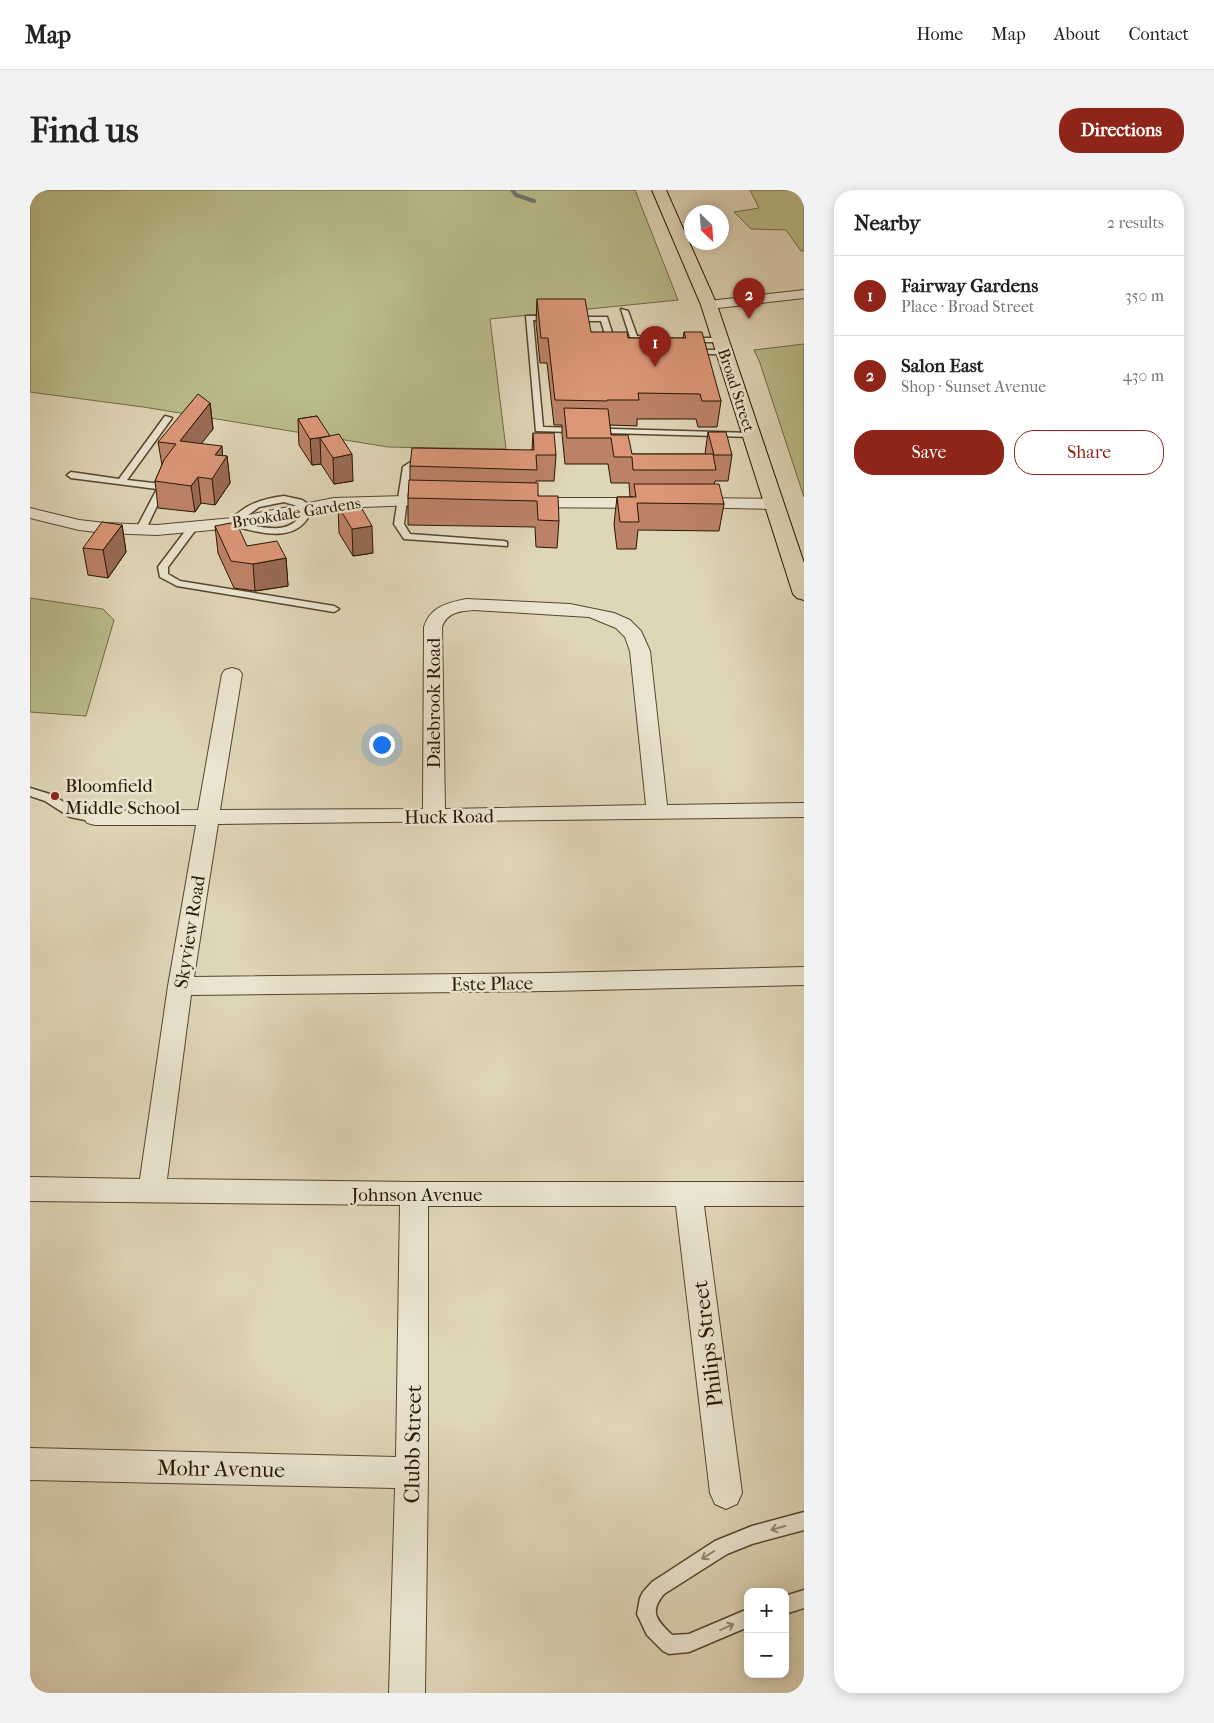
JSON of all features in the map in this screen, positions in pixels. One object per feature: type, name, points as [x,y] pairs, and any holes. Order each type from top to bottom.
[{"type":"main road","name":"Broad Street","points":[[659,190],[709,305],[775,504],[800,569],[804,594]]},
{"type":"street","points":[[709,305],[804,294]]},
{"type":"street","name":"Brookdale Gardens","points":[[30,513],[49,519],[96,527],[141,529],[192,528],[233,523],[333,503],[401,500],[459,501]]},
{"type":"street","points":[[508,502],[775,504]]},
{"type":"street","name":"Dalebrook Road","points":[[434,816],[434,620],[445,611],[460,605],[473,604],[590,612],[619,622],[635,635],[640,651],[657,812]]},
{"type":"street","name":"Skyview Road","points":[[152,1190],[180,986],[232,674]]},
{"type":"street","name":"Huck Road","points":[[95,818],[434,816],[804,810]]},
{"type":"street","name":"Este Place","points":[[180,986],[549,982],[804,976]]},
{"type":"street","name":"Johnson Avenue","points":[[30,1189],[414,1194],[804,1194]]},
{"type":"street","name":"Clubb Street","points":[[407,1693],[412,1473],[414,1194]]},
{"type":"street","name":"Philips Street","points":[[689,1194],[726,1493]]},
{"type":"street","name":"Mohr Avenue","points":[[30,1464],[412,1473]]},
{"type":"lane","points":[[624,310],[634,338],[662,340]]},
{"type":"lane","points":[[557,318],[529,318],[539,429],[752,435]]},
{"type":"lane","points":[[566,318],[604,319],[614,352],[624,352]]},
{"type":"lane","points":[[681,340],[722,346]]},
{"type":"lane","points":[[681,352],[722,346]]},
{"type":"lane","points":[[121,482],[168,418]]},
{"type":"lane","points":[[437,461],[418,461],[407,467],[399,524],[407,537],[504,544]]},
{"type":"lane","points":[[71,476],[162,487],[141,529]]},
{"type":"lane","points":[[192,528],[163,567],[163,575],[177,583],[334,609]]},
{"type":"lane","points":[[30,792],[49,798],[74,814],[95,818]]},
{"type":"lane","points":[[744,1620],[689,1643],[669,1645],[653,1629],[646,1614],[648,1598],[658,1588],[721,1547],[752,1535],[804,1521]]},
{"type":"lane","points":[[789,1604],[804,1598]]},
{"type":"green space","points":[[30,190],[635,190],[678,300],[490,319],[506,449],[388,447],[143,407],[30,392]]},
{"type":"green space","points":[[750,190],[793,190],[804,193],[804,251],[801,251],[786,230],[751,229],[734,212],[759,208]]},
{"type":"green space","points":[[804,344],[804,497],[754,350]]},
{"type":"green space","points":[[30,598],[103,609],[114,620],[86,716],[30,712]]},
{"type":"building","points":[[537,299],[585,299],[591,332],[627,332],[628,338],[686,338],[684,332],[702,332],[721,401],[702,401],[700,394],[638,393],[639,400],[555,400],[548,338],[541,338]]},
{"type":"building","points":[[198,394],[210,403],[180,441],[222,446],[215,455],[227,456],[212,479],[198,477],[191,486],[155,481],[164,460],[176,444],[158,442]]},
{"type":"building","points":[[564,408],[608,409],[611,435],[628,435],[632,454],[713,454],[716,470],[633,470],[632,457],[614,457],[611,438],[567,438]]},
{"type":"building","points":[[317,416],[330,436],[310,439],[298,419]]},
{"type":"building","points":[[708,432],[726,432],[732,455],[714,455]]},
{"type":"building","points":[[533,433],[554,433],[556,455],[536,455],[537,470],[410,466],[412,448],[534,450]]},
{"type":"building","points":[[339,434],[352,454],[333,458],[320,438]]},
{"type":"building","points":[[409,480],[538,483],[538,496],[558,496],[559,521],[538,520],[537,501],[408,498]]},
{"type":"building","points":[[634,484],[719,484],[724,504],[637,503],[639,522],[620,522],[617,497],[636,497]]},
{"type":"building","points":[[358,502],[372,526],[352,529],[338,506]]},
{"type":"building","points":[[102,522],[122,525],[103,550],[83,548]]},
{"type":"building","points":[[236,522],[247,546],[277,541],[286,558],[253,564],[231,561],[215,526]]},
{"type":"waterway","points":[[512,190],[516,195],[534,201]]},
{"type":"place","name":"Salon East","points":[[749,319]]},
{"type":"place","name":"Fairway Gardens","points":[[655,367]]},
{"type":"place","name":"Bloomfield Middle School","points":[[55,796]]}]
